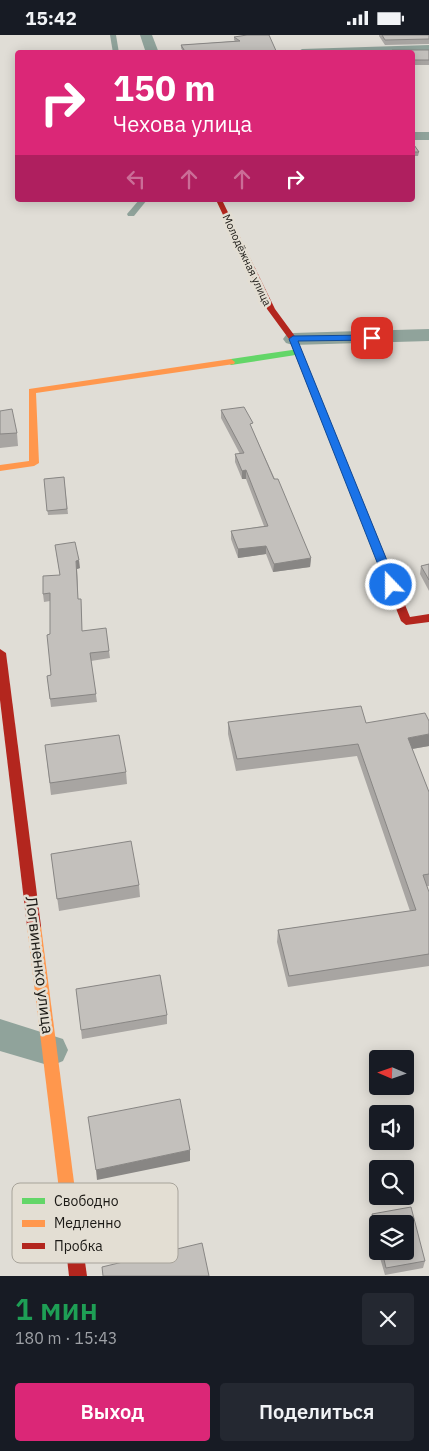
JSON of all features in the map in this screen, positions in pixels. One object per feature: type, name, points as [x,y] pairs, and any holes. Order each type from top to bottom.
[{"type":"street","points":[[146,35],[152,50]]},
{"type":"street","points":[[397,50],[429,49]]},
{"type":"street","points":[[415,136],[429,136]]},
{"type":"street","name":"Молодёжная улица","points":[[220,202],[270,309],[296,346],[406,621],[429,618]]},
{"type":"street","points":[[0,468],[34,463],[32,391],[296,346],[429,335]]},
{"type":"street","name":"Логвиненко улица","points":[[0,653],[67,1183]]},
{"type":"street","points":[[0,1035],[51,1050]]},
{"type":"street","name":"Логвиненко улица","points":[[76,1263],[78,1276]]},
{"type":"lane","points":[[113,35],[116,50]]},
{"type":"lane","points":[[131,214],[141,202]]},
{"type":"building","points":[[269,35],[276,50],[184,50],[181,45],[240,41],[234,37]]},
{"type":"building","points":[[382,35],[429,35],[429,39],[385,40]]},
{"type":"building","points":[[415,50],[429,50],[429,60],[415,60]]},
{"type":"building","points":[[244,407],[253,423],[250,424],[274,479],[278,479],[311,558],[274,564],[266,546],[238,549],[231,531],[268,526],[246,470],[242,471],[235,454],[244,453],[221,410]]},
{"type":"building","points":[[12,409],[17,433],[0,434],[0,411]]},
{"type":"building","points":[[64,477],[67,509],[47,511],[44,479]]},
{"type":"building","points":[[75,542],[79,560],[76,561],[78,599],[81,599],[82,631],[106,628],[109,651],[90,653],[96,694],[50,699],[47,676],[51,675],[47,635],[50,634],[50,593],[43,594],[43,576],[60,575],[55,545]]},
{"type":"building","points":[[429,564],[429,580],[421,566]]},
{"type":"building","points":[[361,706],[366,723],[425,713],[429,721],[429,734],[408,738],[429,792],[429,874],[423,875],[429,892],[429,954],[289,976],[278,930],[416,910],[358,744],[237,759],[228,722]]},
{"type":"building","points":[[119,735],[126,772],[50,783],[45,745]]},
{"type":"building","points":[[131,841],[139,885],[57,899],[51,854]]},
{"type":"building","points":[[160,975],[167,1015],[81,1030],[76,989]]},
{"type":"building","points":[[180,1099],[190,1150],[96,1170],[88,1117]]},
{"type":"building","points":[[411,1207],[413,1215],[372,1215]]},
{"type":"building","points":[[414,1219],[425,1261],[386,1268],[384,1260],[414,1260]]},
{"type":"building","points":[[202,1243],[209,1276],[103,1276],[102,1267],[119,1263],[178,1263],[178,1249]]},
{"type":"traffic: fast","points":[[231,362],[299,352]]},
{"type":"traffic: slow","points":[[0,468],[34,463],[32,391],[231,362]]},
{"type":"traffic: slow","points":[[34,926],[66,1183]]},
{"type":"traffic: jam","points":[[220,202],[271,309],[293,339],[406,621],[429,618]]},
{"type":"traffic: jam","points":[[0,653],[34,926]]},
{"type":"traffic: jam","points":[[76,1263],[78,1276]]},
{"type":"route","points":[[372,338],[293,339],[391,585]]}]
